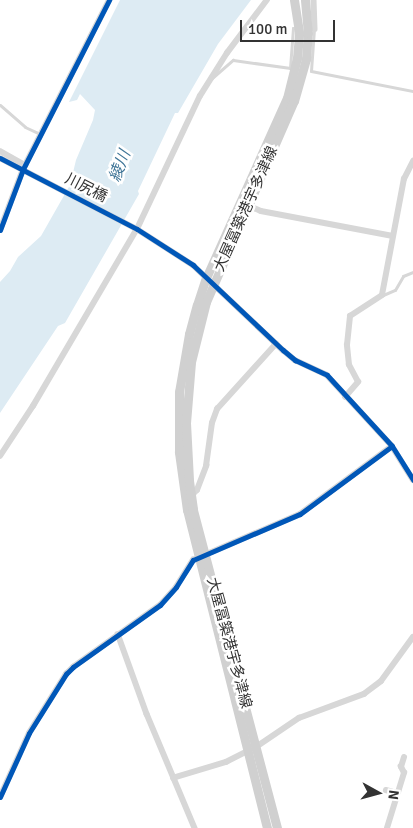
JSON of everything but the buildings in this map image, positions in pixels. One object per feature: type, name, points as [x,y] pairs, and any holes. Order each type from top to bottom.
[{"type":"main road","name":"大屋冨築港宇多津線","points":[[203,556],[187,510],[182,481],[178,422],[183,363],[193,318],[287,98],[297,58],[307,32],[294,0]]},
{"type":"main road","name":"大屋冨築港宇多津線","points":[[277,828],[252,749],[203,556],[191,496],[187,452],[187,393],[196,338],[209,281],[247,205],[294,101],[306,59],[305,0]]},
{"type":"main road","name":"大屋冨築港宇多津線","points":[[252,749],[267,828]]},
{"type":"street","points":[[0,230],[25,169],[108,0]]},
{"type":"street","points":[[0,456],[33,406],[135,227],[211,79],[232,46],[267,0]]},
{"type":"street","points":[[307,32],[314,0]]},
{"type":"street","points":[[0,151],[25,169]]},
{"type":"street","points":[[0,158],[25,169]]},
{"type":"street","points":[[345,396],[358,382],[349,365],[347,346],[350,316],[382,295],[405,172],[413,161]]},
{"type":"street","name":"川尻橋","points":[[25,169],[135,227],[176,252],[295,360],[324,373],[372,421],[392,446],[413,480]]},
{"type":"street","points":[[247,205],[262,212],[393,236]]},
{"type":"street","points":[[191,496],[197,490],[206,466],[212,423],[218,409],[276,344]]},
{"type":"street","points":[[0,797],[29,733],[66,674],[160,605],[183,578],[192,562],[300,514],[392,446]]},
{"type":"street","points":[[118,634],[147,714],[195,828]]},
{"type":"street","points":[[173,778],[226,762],[252,749],[300,718],[364,694],[381,681],[413,637]]},
{"type":"street","points":[[387,828],[404,773],[401,767],[404,757]]},
{"type":"street","points":[[386,790],[397,793]]},
{"type":"lane","points":[[211,79],[233,60],[290,68],[293,28],[307,32],[311,71],[413,91]]},
{"type":"lane","points":[[0,106],[25,127],[41,135]]},
{"type":"lane","points":[[382,295],[395,290],[404,276],[413,272]]},
{"type":"water","name":"綾川","points":[[120,0],[251,0],[218,44],[178,113],[175,113],[138,191],[139,194],[65,323],[58,326],[0,413],[0,282],[10,271],[18,257],[41,236],[70,185],[76,160],[93,120],[95,110],[80,94],[77,100],[69,102]]},
{"type":"cycle path","points":[[0,230],[23,169],[109,0]]},
{"type":"cycle path","points":[[0,158],[137,229],[193,265],[295,360],[327,375],[392,446],[413,480]]},
{"type":"cycle path","points":[[0,797],[29,733],[66,674],[73,667],[160,605],[176,587],[193,560],[300,514],[392,446]]}]
